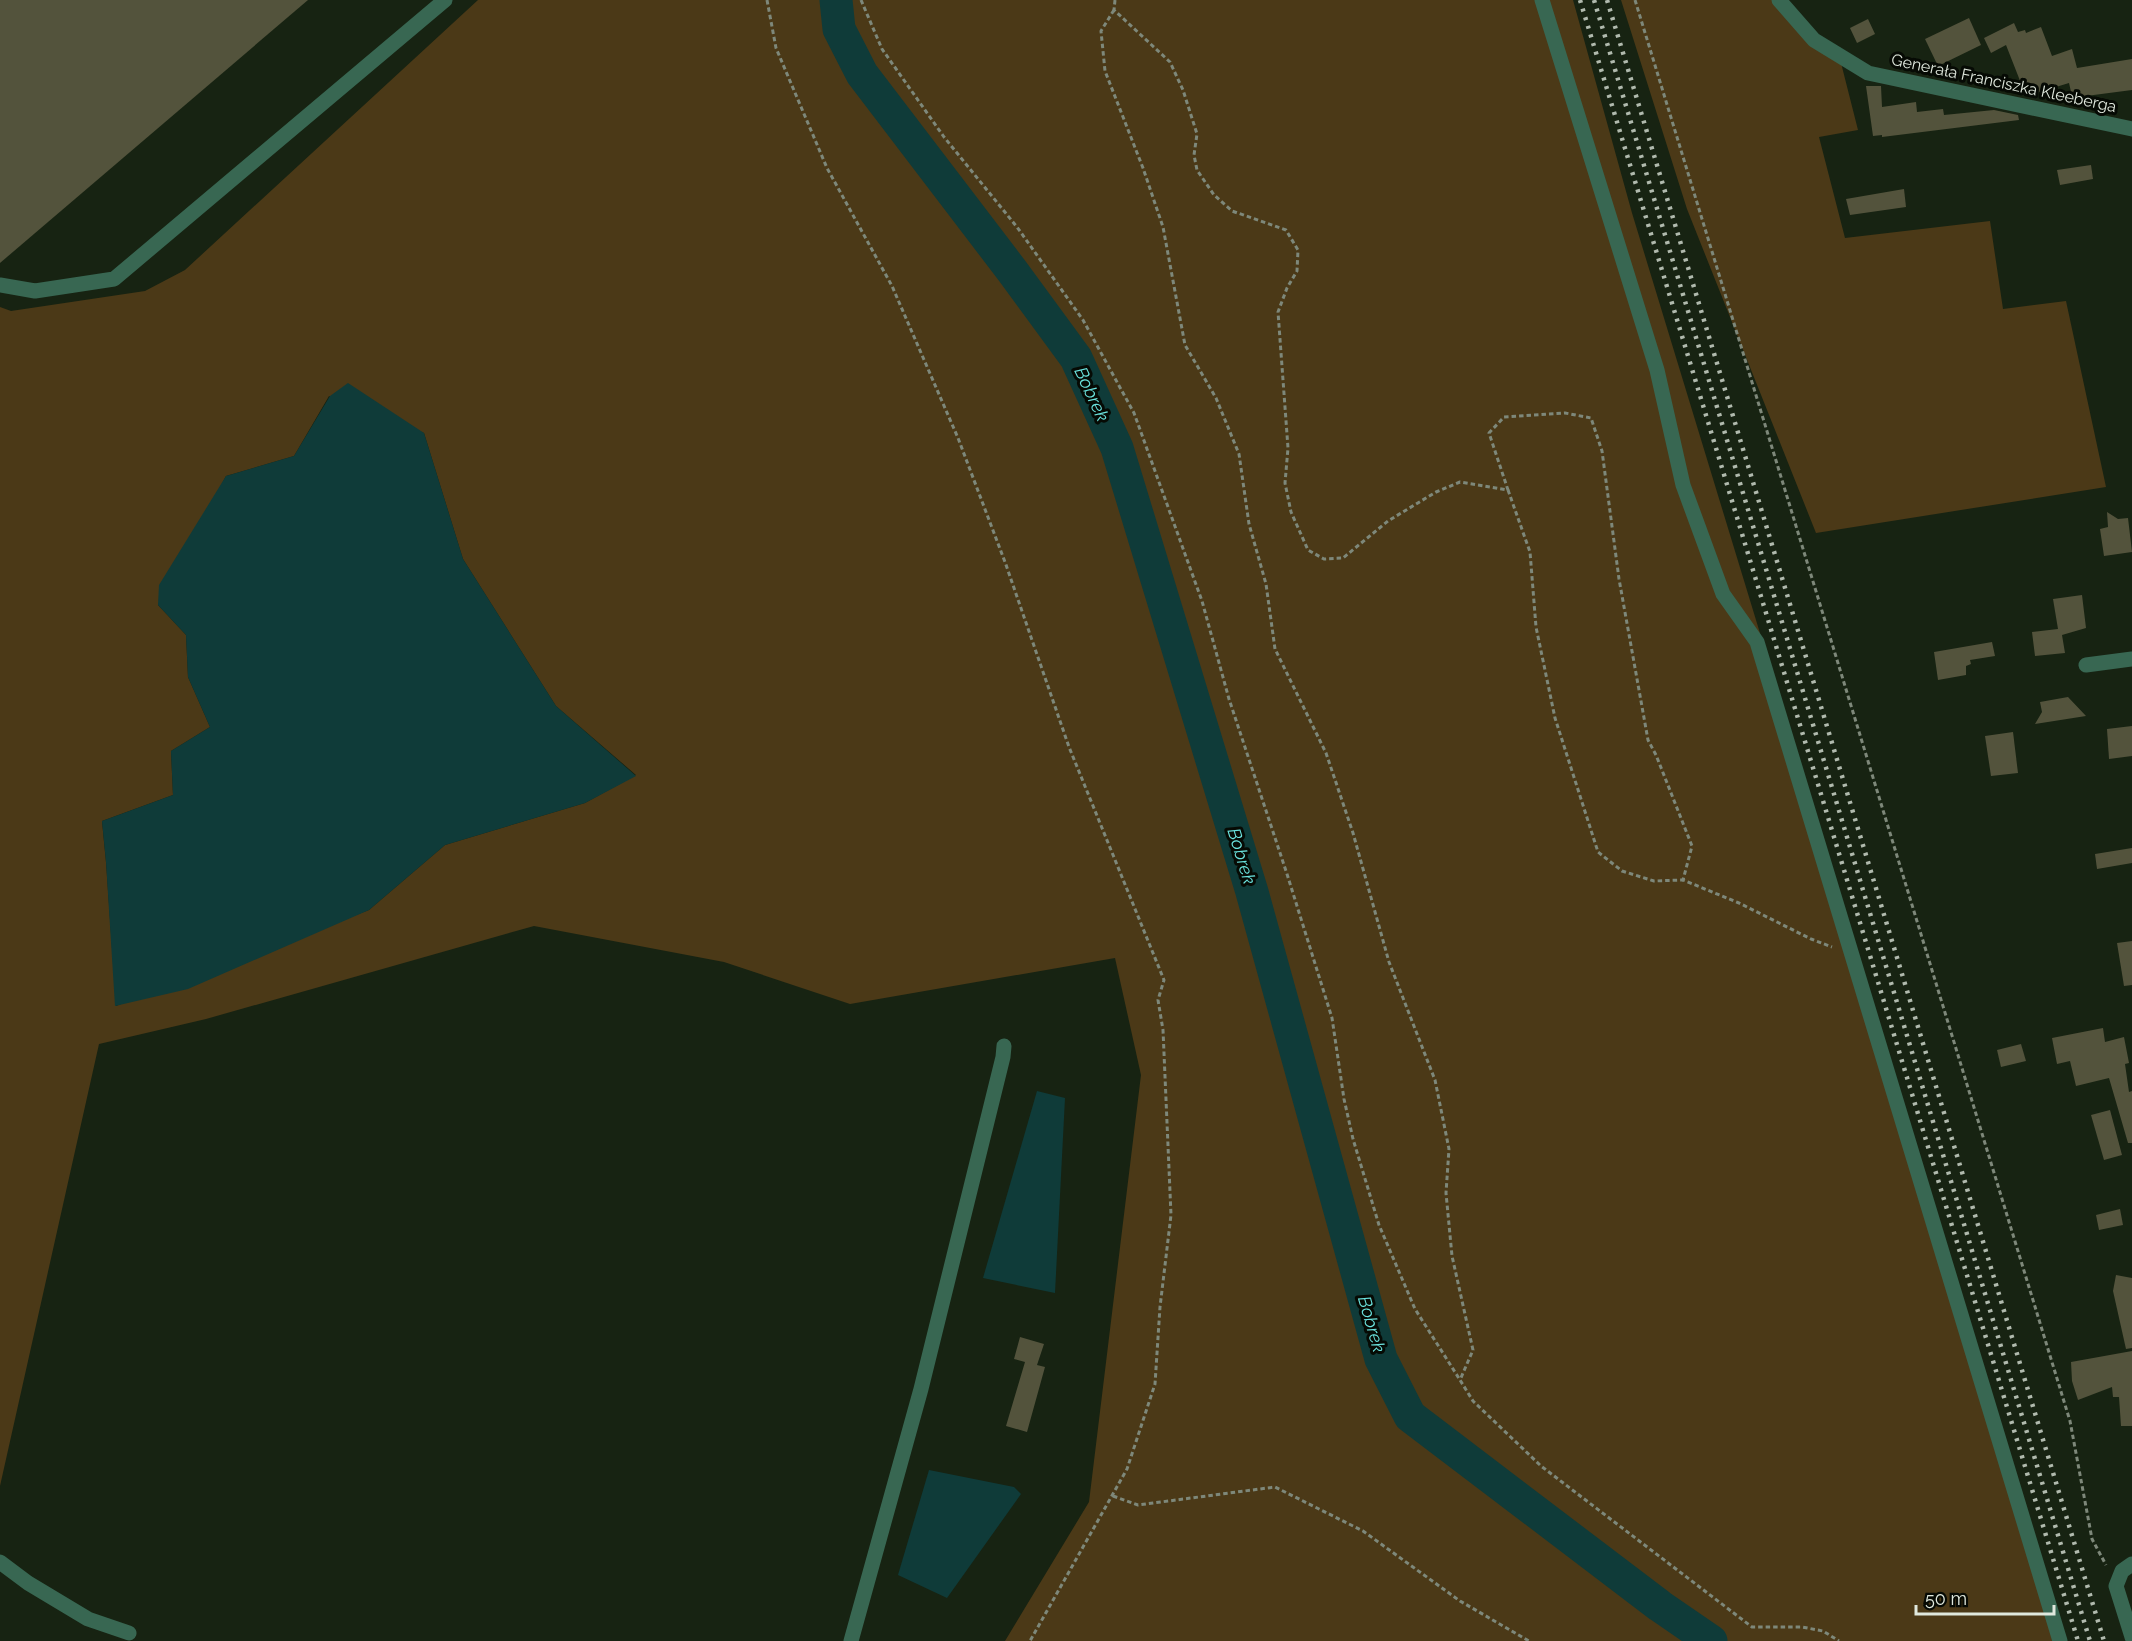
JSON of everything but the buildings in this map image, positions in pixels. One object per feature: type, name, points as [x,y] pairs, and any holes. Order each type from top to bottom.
[{"type":"street","points":[[0,285],[35,291],[114,279],[445,0]]},
{"type":"street","points":[[1542,0],[1657,370],[1683,485],[1723,594],[1757,642],[2060,1641]]},
{"type":"street","name":"Generała Franciszka Kleeberga","points":[[1779,0],[1814,40],[1868,73],[2132,129]]},
{"type":"street","points":[[2086,665],[2132,659]]},
{"type":"street","points":[[851,1641],[921,1389],[1004,1046]]},
{"type":"street","points":[[0,1562],[28,1583],[88,1619],[129,1633]]},
{"type":"street","points":[[2127,1568],[2116,1586],[2132,1636]]},
{"type":"path","points":[[767,0],[776,48],[827,168],[892,286],[958,438],[1009,573],[1069,747],[1164,980],[1158,1000],[1163,1030],[1171,1215],[1160,1306],[1155,1384],[1127,1469],[1030,1641]]},
{"type":"path","points":[[861,0],[882,49],[944,137],[1017,227],[1083,320],[1134,413],[1202,601],[1229,699],[1332,1018],[1344,1099],[1378,1225],[1415,1309],[1473,1401],[1541,1466],[1752,1627],[1802,1627],[1822,1631],[1839,1641]]},
{"type":"path","points":[[1115,0],[1114,10],[1101,31],[1105,71],[1143,168],[1163,227],[1185,345],[1216,398],[1239,454],[1249,524],[1266,584],[1275,649],[1326,753],[1353,833],[1389,962],[1435,1080],[1449,1149],[1446,1193],[1452,1256],[1473,1350],[1460,1380]]},
{"type":"path","points":[[1635,0],[2070,1420],[2092,1539],[2106,1565],[2127,1568]]},
{"type":"path","points":[[1114,10],[1170,62],[1183,90],[1197,134],[1194,154],[1197,170],[1214,195],[1232,211],[1286,230],[1298,250],[1297,271],[1287,288],[1278,312],[1288,448],[1285,483],[1291,512],[1308,550],[1324,559],[1343,558],[1388,521],[1436,492],[1460,482],[1508,490]]},
{"type":"path","points":[[1683,880],[1692,846],[1656,754],[1648,740],[1619,579],[1602,451],[1591,418],[1565,413],[1504,417],[1489,433],[1530,552],[1536,627],[1555,718],[1598,852],[1622,872],[1654,881],[1683,880],[1739,903],[1822,943],[1833,947],[1850,946]]},
{"type":"path","points":[[1113,1496],[1138,1505],[1275,1487],[1363,1531],[1460,1601],[1528,1641]]},
{"type":"shaded area","points":[[478,0],[1573,0],[1632,213],[2067,1641],[1005,1641],[1089,1502],[1141,1075],[1115,958],[850,1004],[724,962],[534,926],[206,1019],[99,1044],[0,1486],[0,307],[11,311],[145,291],[185,270]],"holes":[[[329,396],[424,433],[463,559],[556,706],[636,775],[585,803],[445,845],[369,910],[116,1006],[102,821],[173,795],[171,751],[210,727],[188,677],[186,635],[158,605],[226,476],[294,456]]]},
{"type":"shaded area","points":[[1621,0],[1779,0],[1839,55],[1858,130],[1819,137],[1845,238],[1990,221],[2003,309],[2066,301],[2106,487],[1816,533],[1687,209]]},
{"type":"water","points":[[348,383],[424,433],[463,559],[556,706],[636,776],[585,803],[445,845],[369,910],[188,989],[115,1006],[102,821],[173,795],[171,751],[210,727],[188,677],[186,635],[158,605],[159,585],[226,476],[294,456],[330,396]]},
{"type":"water","points":[[1037,1091],[1065,1098],[1055,1293],[983,1278]]},
{"type":"water","points":[[929,1470],[1014,1487],[1021,1494],[947,1598],[898,1575]]},
{"type":"waterway","name":"Bobrek","points":[[836,0],[839,29],[862,74],[1076,358],[1117,448],[1252,892],[1381,1359],[1410,1416],[1660,1606],[1711,1641]]},
{"type":"railway","points":[[1580,0],[2078,1641]]},
{"type":"railway","points":[[1594,0],[2090,1641]]},
{"type":"railway","points":[[1607,0],[2104,1641]]}]
